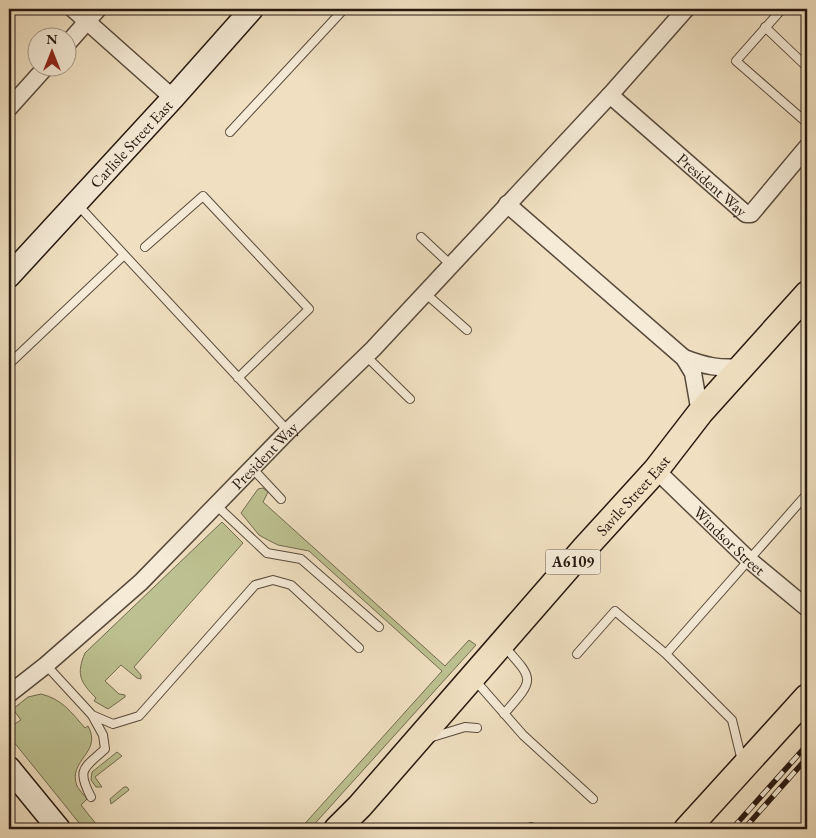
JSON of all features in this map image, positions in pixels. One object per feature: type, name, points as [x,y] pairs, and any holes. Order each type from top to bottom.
[{"type":"main road","name":"Carlisle Street East","points":[[9,276],[252,9]]},
{"type":"main road","name":"Savile Street East","points":[[337,829],[360,806],[656,470],[700,413],[807,294]]},
{"type":"main road","points":[[687,829],[807,697]]},
{"type":"main road","points":[[9,768],[59,829]]},
{"type":"street","points":[[73,9],[173,98]]},
{"type":"street","points":[[78,31],[98,9]]},
{"type":"street","name":"President Way","points":[[9,694],[46,665],[142,582],[252,468],[366,356],[610,95],[686,9]]},
{"type":"street","points":[[9,108],[36,78]]},
{"type":"street","name":"President Way","points":[[610,95],[746,214],[750,214],[807,147]]},
{"type":"street","points":[[508,204],[684,358],[693,373],[700,413]]},
{"type":"street","points":[[684,358],[707,366],[742,367]]},
{"type":"street","name":"Windsor Street","points":[[656,470],[748,559],[807,608]]},
{"type":"lane","points":[[230,132],[344,9]]},
{"type":"lane","points":[[782,9],[736,61],[807,123]]},
{"type":"lane","points":[[765,27],[807,67]]},
{"type":"lane","points":[[145,247],[202,196],[309,309],[238,378]]},
{"type":"lane","points":[[76,202],[288,432]]},
{"type":"lane","points":[[421,237],[451,265]]},
{"type":"lane","points":[[9,364],[124,255]]},
{"type":"lane","points":[[425,293],[467,330]]},
{"type":"lane","points":[[366,356],[410,399]]},
{"type":"lane","points":[[252,468],[281,499]]},
{"type":"lane","points":[[666,654],[807,494]]},
{"type":"lane","points":[[216,505],[267,553],[301,558],[379,627]]},
{"type":"lane","points":[[92,716],[113,724],[138,716],[255,584],[273,580],[291,584],[359,648]]},
{"type":"lane","points":[[576,654],[615,611],[666,654],[732,720],[744,768]]},
{"type":"lane","points":[[502,644],[523,668],[528,679],[526,688],[504,714]]},
{"type":"lane","points":[[46,665],[92,716],[102,735],[105,749],[84,767],[84,784],[91,797]]},
{"type":"lane","points":[[472,678],[523,735],[593,799]]},
{"type":"lane","points":[[415,743],[465,727],[476,728]]},
{"type":"green space","points":[[263,488],[268,492],[263,502],[445,666],[469,640],[476,645],[310,829],[300,829],[442,671],[309,551],[278,545],[259,535],[241,513],[258,489]]},
{"type":"green space","points":[[222,522],[243,543],[134,667],[141,675],[141,679],[121,665],[105,681],[119,694],[125,695],[125,697],[108,709],[94,701],[96,698],[86,687],[80,672],[85,653]]},
{"type":"green space","points":[[41,694],[55,699],[85,728],[88,726],[91,743],[77,769],[75,777],[77,786],[87,799],[81,805],[100,829],[84,829],[9,736],[9,719],[13,725],[21,720],[13,709],[28,697]]},
{"type":"green space","points":[[117,752],[122,756],[95,777],[102,787],[96,787],[91,780],[92,772]]},
{"type":"green space","points":[[124,787],[127,787],[129,790],[111,804],[110,799]]},
{"type":"railway","points":[[732,829],[807,745]]},
{"type":"railway","points":[[744,829],[807,758]]}]
